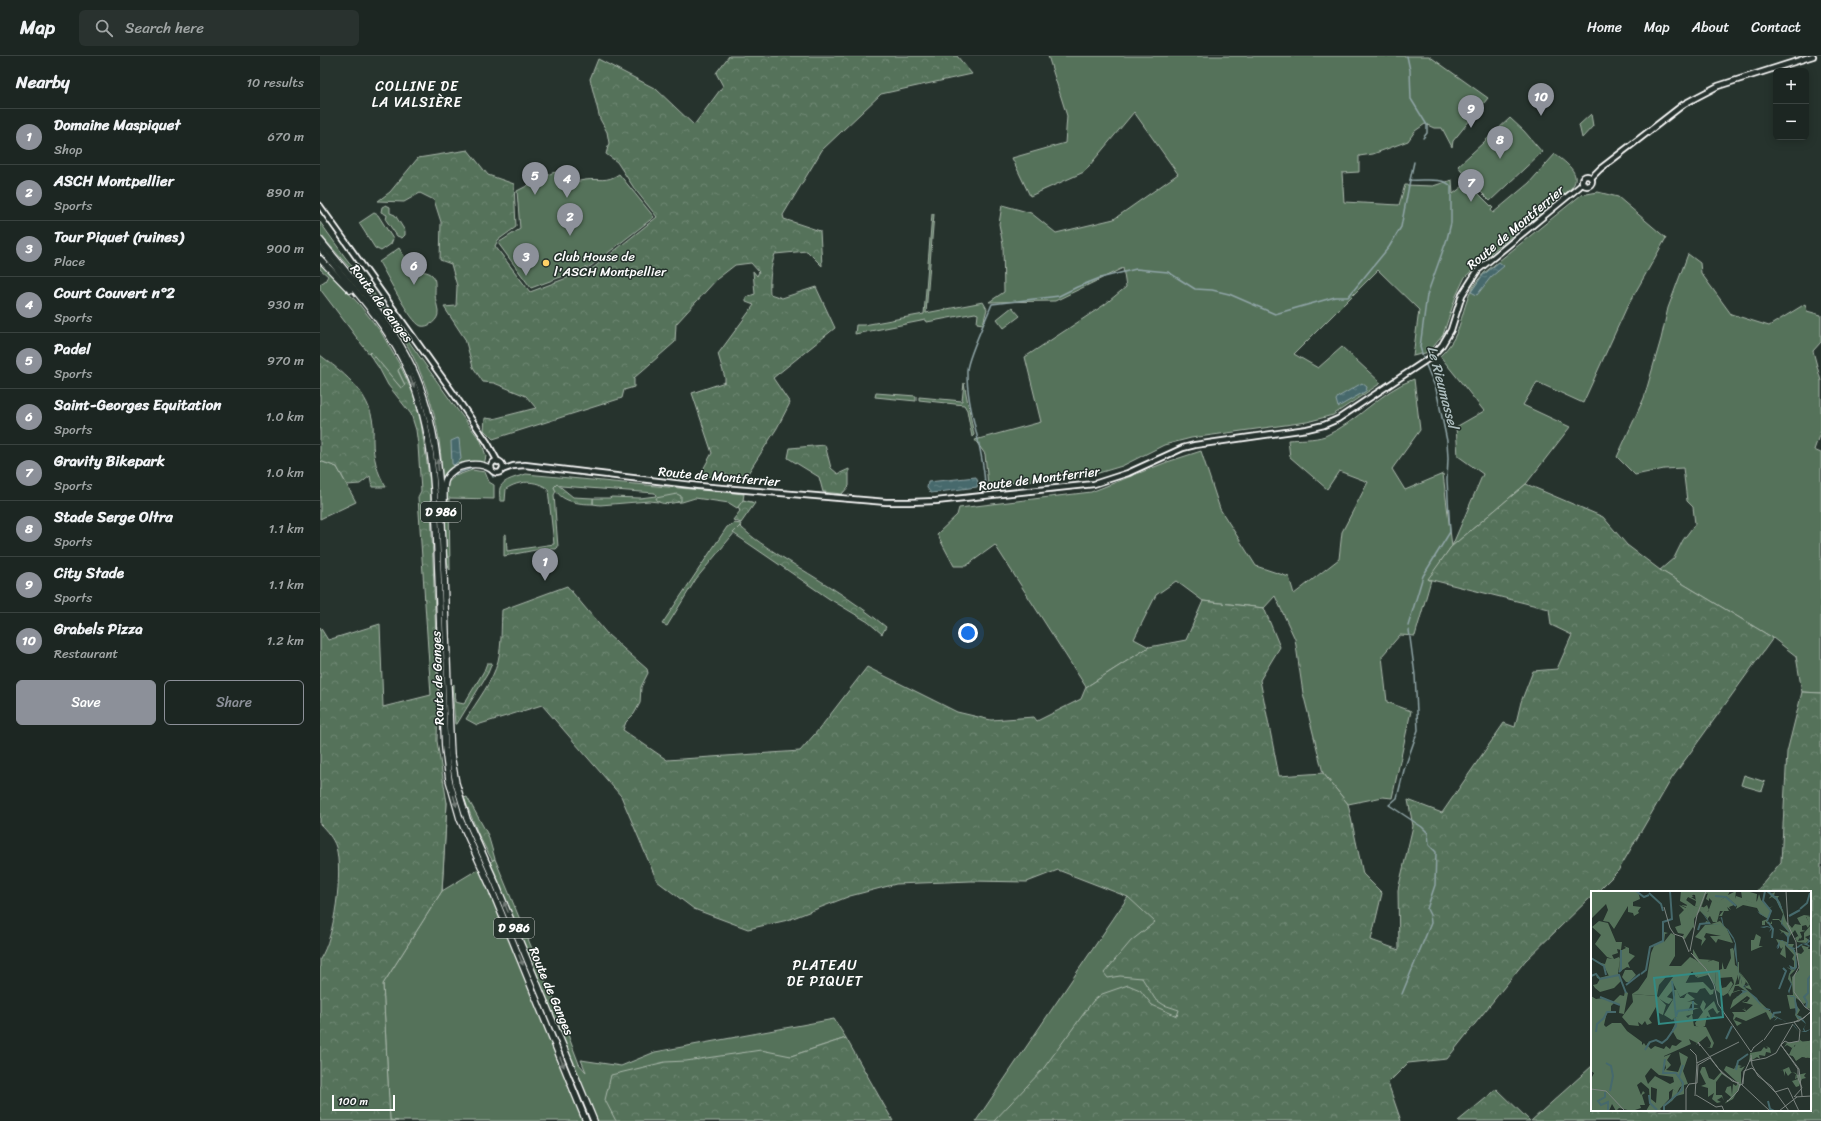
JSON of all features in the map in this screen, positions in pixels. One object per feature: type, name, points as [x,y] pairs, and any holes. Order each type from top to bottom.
[{"type":"main road","name":"Route de Ganges","points":[[320,240],[391,329],[405,352],[420,383],[433,434],[437,458],[441,505],[451,755],[456,783],[467,819],[496,884],[594,1121]]},
{"type":"main road","name":"Route de Ganges","points":[[320,248],[374,314],[401,356],[420,405],[430,453],[435,509],[445,749],[449,780],[460,819],[505,922],[586,1121]]},
{"type":"main road","name":"D 986","points":[[320,259],[354,294],[401,356]]},
{"type":"main road","points":[[444,591],[445,481],[452,472],[468,465],[492,466]]},
{"type":"street","name":"Route de Montferrier","points":[[502,470],[513,466],[525,465],[699,486],[886,502],[936,501],[1067,488],[1110,480],[1183,448],[1308,429],[1324,425],[1338,419],[1431,357],[1442,345],[1451,330],[1462,295],[1478,270],[1582,185],[1584,178],[1591,176],[1677,110],[1697,97],[1718,86],[1813,56]]},
{"type":"street","name":"Route de Montferrier","points":[[1582,185],[1591,185],[1591,176]]},
{"type":"street","points":[[320,206],[454,394],[490,448],[500,463],[502,470],[496,473],[492,466],[490,448]]},
{"type":"street","name":"Route de Montferrier","points":[[492,466],[500,463],[513,466]]},
{"type":"green space","points":[[729,56],[957,56],[972,74],[881,94],[822,150],[783,215],[784,219],[820,231],[822,266],[807,251],[775,254],[772,263],[770,294],[782,298],[816,287],[835,328],[773,378],[790,403],[777,428],[743,481],[700,475],[712,453],[692,393],[725,382],[718,354],[754,305],[746,302],[746,297],[755,294],[753,271],[757,276],[759,272],[751,263],[735,265],[717,279],[676,324],[675,342],[634,378],[634,387],[624,390],[622,398],[493,439],[484,430],[485,418],[493,419],[536,408],[526,396],[494,383],[483,382],[473,367],[465,339],[444,307],[456,306],[457,286],[451,264],[440,260],[441,222],[434,200],[420,193],[404,202],[378,201],[390,192],[418,158],[468,150],[488,175],[514,184],[516,227],[498,240],[495,246],[530,292],[593,268],[657,217],[634,188],[617,162],[606,154],[609,143],[607,132],[600,119],[590,79],[598,59],[656,89],[694,125],[723,86],[716,73]]},
{"type":"green space","points":[[1048,56],[1429,56],[1488,98],[1453,141],[1452,147],[1442,128],[1434,128],[1425,124],[1415,131],[1408,141],[1373,154],[1359,156],[1359,172],[1342,173],[1344,202],[1399,205],[1405,185],[1433,186],[1452,180],[1453,194],[1467,183],[1476,195],[1478,193],[1493,208],[1491,210],[1493,213],[1529,183],[1555,154],[1573,171],[1575,175],[1574,184],[1565,194],[1492,252],[1465,277],[1456,296],[1443,335],[1429,352],[1413,356],[1419,310],[1378,270],[1294,354],[1318,368],[1342,347],[1381,383],[1333,415],[1307,422],[1191,438],[1164,445],[1122,466],[1092,475],[988,485],[985,454],[975,440],[1041,422],[1025,357],[1104,305],[1126,287],[1123,268],[1055,301],[989,302],[1004,292],[1003,245],[999,224],[1002,205],[1031,213],[1056,233],[1114,219],[1178,174],[1134,112],[1084,172],[1030,196],[1012,158],[1065,143],[1067,116]]},
{"type":"green space","points":[[1591,114],[1593,126],[1582,138],[1579,125]]},
{"type":"green space","points":[[1510,118],[1524,131],[1542,152],[1490,201],[1468,179],[1458,166]]},
{"type":"green space","points":[[557,172],[563,185],[585,180],[606,179],[619,174],[654,217],[591,266],[531,288],[498,243],[520,229],[517,191],[552,173]]},
{"type":"green space","points":[[1598,192],[1618,197],[1666,238],[1626,309],[1583,403],[1537,382],[1523,405],[1570,427],[1526,484],[1451,547],[1428,580],[1431,580],[1415,636],[1400,635],[1382,656],[1387,702],[1411,711],[1392,798],[1383,797],[1348,804],[1323,773],[1303,693],[1295,639],[1275,596],[1264,608],[1203,601],[1176,581],[1156,595],[1134,639],[1149,647],[1086,687],[995,545],[966,566],[954,566],[937,534],[957,515],[959,508],[1091,492],[1167,462],[1201,451],[1220,509],[1256,566],[1289,577],[1294,594],[1339,559],[1342,532],[1368,482],[1339,471],[1327,489],[1290,457],[1288,440],[1311,439],[1325,436],[1348,423],[1390,391],[1414,379],[1420,430],[1392,469],[1405,490],[1443,474],[1452,546],[1483,474],[1458,456],[1456,427],[1484,411],[1440,356],[1452,341],[1459,326],[1471,290],[1484,273],[1581,195]]},
{"type":"green space","points":[[386,205],[390,207],[390,213],[395,215],[405,231],[405,235],[402,238],[397,236],[386,220],[387,215],[381,212],[382,207]]},
{"type":"green space","points":[[374,213],[378,215],[393,239],[391,244],[381,251],[375,248],[359,223]]},
{"type":"green space","points":[[932,214],[934,214],[926,313],[983,302],[987,309],[983,324],[977,323],[978,314],[975,313],[927,322],[926,320],[855,334],[856,325],[864,325],[924,314]]},
{"type":"green space","points":[[320,222],[345,257],[386,309],[481,441],[486,456],[484,465],[469,463],[442,481],[439,443],[432,406],[411,353],[402,336],[384,309],[320,234]]},
{"type":"green space","points":[[399,248],[413,270],[429,273],[434,278],[438,315],[430,325],[421,326],[416,323],[398,297],[379,262]]},
{"type":"green space","points":[[1688,254],[1700,263],[1701,273],[1731,314],[1769,326],[1805,304],[1807,311],[1821,315],[1821,342],[1813,351],[1821,381],[1821,430],[1814,450],[1821,453],[1821,693],[1802,692],[1796,656],[1773,638],[1660,570],[1674,558],[1683,540],[1695,524],[1693,507],[1687,501],[1683,468],[1664,469],[1635,475],[1617,457],[1644,398],[1661,339],[1668,308]]},
{"type":"green space","points":[[320,263],[359,304],[381,332],[401,367],[398,371],[405,385],[401,388],[383,367],[379,367],[320,289],[320,284],[325,281],[328,276],[320,269]]},
{"type":"green space","points":[[1012,307],[1020,316],[1004,328],[997,319]]},
{"type":"green space","points":[[371,352],[401,388],[405,385],[398,370],[401,367],[413,393],[421,423],[430,483],[438,694],[437,741],[447,803],[442,891],[383,984],[390,1120],[398,1121],[320,1121],[320,959],[330,936],[334,920],[339,872],[335,844],[320,824],[320,627],[328,640],[380,624],[383,707],[431,695],[418,497],[421,491],[416,430],[411,414],[388,385],[379,368],[369,354]]},
{"type":"green space","points":[[320,355],[352,382],[359,390],[369,408],[373,421],[373,446],[376,465],[386,487],[372,487],[370,476],[360,484],[347,485],[337,467],[320,461]]},
{"type":"green space","points":[[964,383],[974,435],[972,437],[967,410],[964,405],[919,400],[919,397],[962,401]]},
{"type":"green space","points":[[876,393],[916,396],[916,401],[875,397]]},
{"type":"green space","points":[[825,445],[831,468],[838,474],[849,469],[849,486],[842,494],[823,492],[819,477],[788,458],[790,448]]},
{"type":"green space","points":[[320,461],[337,467],[356,502],[320,519]]},
{"type":"green space","points":[[472,470],[485,472],[489,482],[494,485],[494,499],[449,498],[450,570],[447,556],[445,514],[447,483],[455,476]]},
{"type":"green space","points":[[526,474],[744,494],[743,500],[755,503],[740,511],[738,507],[737,508],[729,503],[695,498],[682,502],[667,503],[649,501],[600,505],[593,504],[593,498],[640,498],[656,496],[655,493],[561,486],[557,484],[554,487],[556,491],[554,495],[558,547],[556,549],[541,549],[504,556],[504,535],[506,534],[507,551],[554,544],[548,489],[538,484],[527,482],[516,484],[506,489],[505,501],[500,501],[500,489],[504,482]]},
{"type":"green space","points":[[557,484],[573,497],[593,498],[593,504],[576,503],[565,499],[554,487]]},
{"type":"green space","points":[[1526,484],[1603,517],[1627,545],[1660,570],[1773,638],[1672,778],[1618,871],[1598,891],[1591,891],[1591,897],[1525,961],[1447,1059],[1408,1063],[1388,1083],[1401,1121],[994,1121],[1043,1069],[1093,1001],[1102,994],[1128,985],[1140,990],[1152,1005],[1177,1016],[1179,1010],[1164,1005],[1155,999],[1142,978],[1120,976],[1108,978],[1104,973],[1131,941],[1155,922],[1128,897],[1058,870],[1027,882],[971,881],[896,884],[850,896],[788,920],[748,929],[694,909],[657,881],[621,796],[542,705],[477,725],[466,719],[489,683],[496,668],[500,648],[502,610],[567,586],[608,635],[647,669],[648,673],[641,687],[640,703],[634,714],[626,722],[623,730],[667,760],[800,751],[820,728],[867,667],[957,712],[991,720],[1034,717],[1037,721],[1081,699],[1086,687],[1149,647],[1186,640],[1203,601],[1264,608],[1280,647],[1260,680],[1279,776],[1323,773],[1348,804],[1363,874],[1382,893],[1371,940],[1399,950],[1398,890],[1413,826],[1408,800],[1442,813],[1504,723],[1515,727],[1521,702],[1533,671],[1557,669],[1572,635],[1551,625],[1549,609],[1428,579],[1451,547]]},
{"type":"green space","points":[[677,494],[681,496],[681,501],[660,503],[656,498]]},
{"type":"green space","points":[[743,500],[755,503],[741,523],[733,520],[740,511],[738,507]]},
{"type":"green space","points":[[734,523],[741,524],[696,579],[667,626],[662,624],[727,527]]},
{"type":"green space","points":[[740,526],[766,546],[874,617],[886,627],[882,634],[868,622],[828,598],[733,533]]},
{"type":"green space","points":[[487,663],[492,663],[488,673],[457,724],[455,724],[452,686],[454,684],[455,702],[464,704],[484,671]]},
{"type":"green space","points":[[1802,692],[1821,693],[1821,1121],[1531,1121],[1591,1067],[1591,1111],[1811,1111],[1811,891],[1757,891],[1781,862],[1787,752]]},
{"type":"green space","points":[[432,746],[447,803],[442,891]]},
{"type":"green space","points":[[1744,775],[1765,782],[1762,791],[1741,785]]},
{"type":"green space","points":[[467,797],[488,835],[495,859],[492,860],[479,836],[464,798]]},
{"type":"green space","points":[[495,859],[547,985],[556,1003],[579,1064],[586,1072],[581,1060],[621,1066],[655,1052],[834,1019],[846,1038],[791,1056],[616,1121],[390,1121],[383,984],[442,891]]},
{"type":"green space","points":[[1145,868],[1239,984],[1065,1121],[976,1121],[1128,897]]},
{"type":"green space","points":[[846,1038],[893,1121],[616,1121],[605,1100],[611,1075],[665,1062],[686,1061],[761,1050],[791,1056]]},
{"type":"green space","points":[[1497,1089],[1530,1121],[1458,1121]]},
{"type":"water","points":[[1499,262],[1504,266],[1491,277],[1477,295],[1471,292],[1482,276]]},
{"type":"water","points":[[1362,383],[1367,387],[1366,391],[1338,407],[1336,400],[1338,397]]},
{"type":"water","points":[[458,438],[461,459],[454,465],[452,464],[451,441]]},
{"type":"water","points":[[976,477],[978,482],[977,487],[931,493],[927,488],[928,482]]},
{"type":"waterway","name":"Le Rieumassel","points":[[1407,56],[1410,70],[1411,99],[1427,125],[1427,133],[1423,138]]},
{"type":"waterway","name":"Le Rieumassel","points":[[1414,162],[1410,180],[1438,180],[1451,186],[1451,223],[1447,239],[1427,295],[1420,347],[1424,360]]},
{"type":"waterway","points":[[985,486],[982,457],[969,399],[967,370],[974,347],[992,304],[1059,296],[1100,278],[1136,269],[1168,272],[1195,289],[1212,290],[1229,294],[1275,314],[1335,297],[1348,297],[1389,247],[1401,227],[1410,180]]},
{"type":"waterway","name":"Le Rieumassel","points":[[1408,626],[1423,576],[1450,532],[1447,480],[1447,441],[1436,389],[1425,363]]},
{"type":"waterway","points":[[453,475],[475,467]]},
{"type":"waterway","points":[[484,469],[491,473],[493,477]]},
{"type":"waterway","name":"Le Rieumassel","points":[[1402,994],[1431,923],[1430,915],[1427,909],[1435,885],[1436,852],[1429,845],[1428,833],[1422,827],[1389,805],[1397,798],[1404,770],[1418,730],[1415,675],[1409,630]]},
{"type":"place","name":"Grabels Pizza","points":[[1541,116]]},
{"type":"place","name":"City Stade","points":[[1471,128]]},
{"type":"place","name":"Stade Serge Oltra","points":[[1500,159]]},
{"type":"place","name":"Padel","points":[[535,195]]},
{"type":"place","name":"Court Couvert n°2","points":[[567,198]]},
{"type":"place","name":"Gravity Bikepark","points":[[1471,202]]},
{"type":"place","name":"ASCH Montpellier","points":[[570,236]]},
{"type":"place","name":"Club House de l'ASCH Montpellier","points":[[546,263]]},
{"type":"place","name":"Tour Piquet (ruines)","points":[[526,276]]},
{"type":"place","name":"Saint-Georges Equitation","points":[[414,285]]},
{"type":"place","name":"Domaine Maspiquet","points":[[545,581]]},
{"type":"district","name":"COLLINE DE LA VALSIÈRE","points":[[417,94]]},
{"type":"district","name":"PLATEAU DE PIQUET","points":[[825,974]]}]
